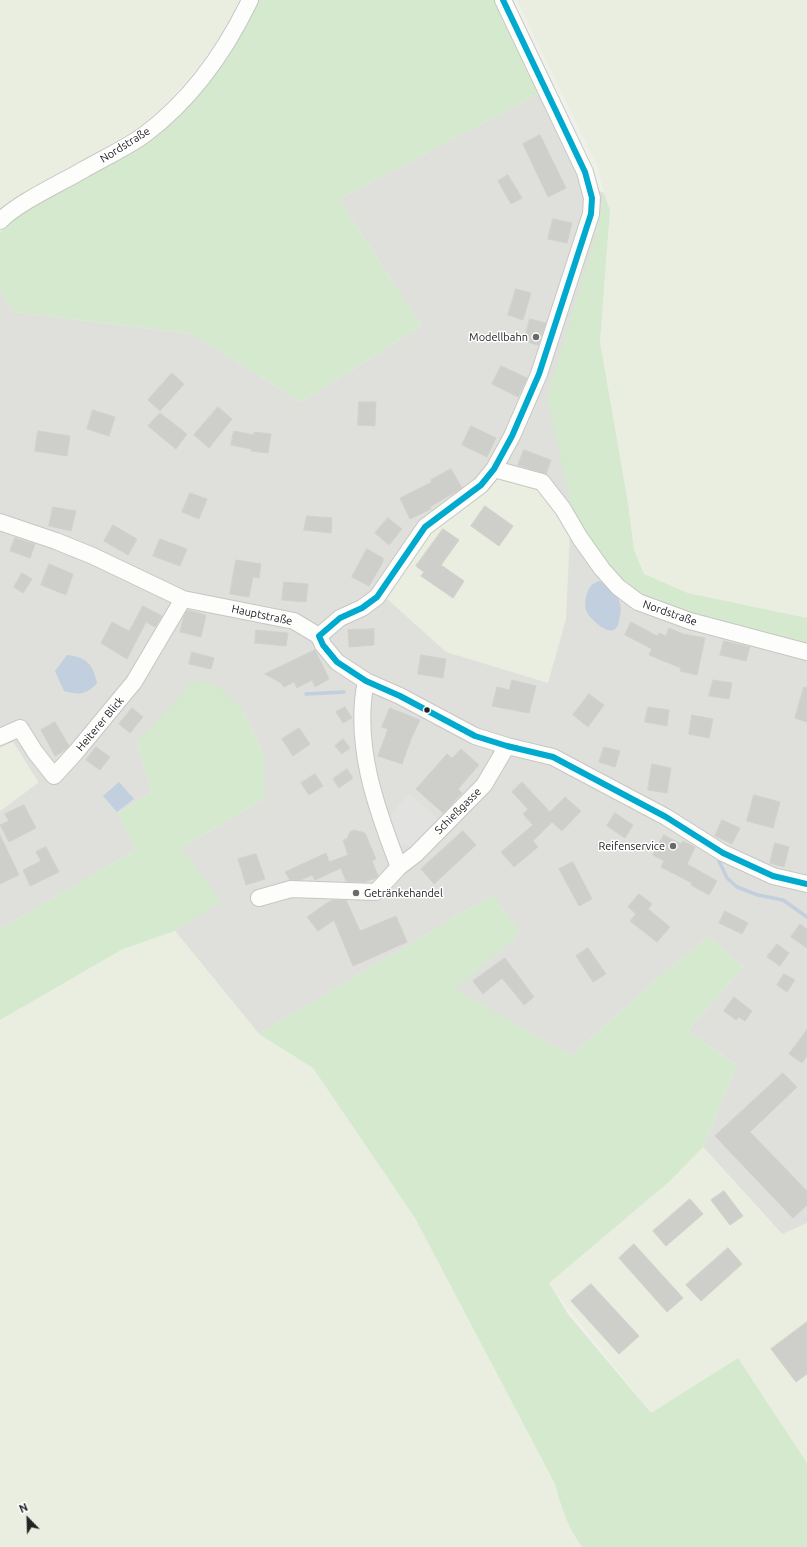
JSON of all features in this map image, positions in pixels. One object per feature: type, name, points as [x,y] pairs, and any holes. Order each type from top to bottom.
[{"type":"street","name":"Nordstraße","points":[[0,221],[23,204],[143,136],[149,131],[182,101],[213,64],[239,23],[250,0]]},
{"type":"street","points":[[319,636],[340,618],[362,608],[377,597],[425,527],[481,485],[494,469],[512,436],[539,374],[591,214],[592,198],[585,172],[503,0]]},
{"type":"street","name":"Nordstraße","points":[[494,469],[542,482],[563,509],[580,538],[602,569],[618,587],[638,602],[690,621],[807,652]]},
{"type":"street","name":"Hauptstraße","points":[[0,522],[56,541],[184,598],[294,620],[319,636],[337,662],[366,681],[400,696],[476,736],[507,746],[553,757],[666,817],[723,853],[774,876],[807,884]]},
{"type":"street","name":"Heiterer Blick","points":[[0,737],[20,728],[35,752],[54,776],[134,682],[184,598]]},
{"type":"street","points":[[366,681],[363,696],[362,731],[367,769],[381,819],[399,866]]},
{"type":"street","name":"Schießgasse","points":[[259,898],[291,889],[376,892],[399,866],[416,854],[484,785],[507,746]]},
{"type":"shaded area","points":[[0,0],[239,0],[228,25],[198,67],[169,101],[137,129],[19,196],[0,211]]},
{"type":"shaded area","points":[[517,0],[807,0],[807,618],[688,593],[644,574],[634,550],[628,503],[600,342],[610,210],[598,168]]},
{"type":"shaded area","points":[[542,92],[580,181],[604,193],[596,234],[605,568],[807,650],[807,1223],[783,1235],[703,1147],[737,1065],[688,1031],[743,967],[709,936],[649,986],[571,1056],[454,989],[520,933],[492,895],[259,1034],[175,931],[220,901],[181,848],[265,798],[265,758],[242,709],[137,743],[152,792],[118,813],[136,850],[0,929],[0,811],[38,782],[13,742],[0,748],[0,291],[14,312],[193,334],[301,402],[421,326],[339,199]]},
{"type":"shaded area","points":[[497,474],[540,487],[570,533],[566,619],[548,683],[446,652],[386,598],[428,533],[475,501]]},
{"type":"shaded area","points":[[13,742],[38,783],[0,811],[0,748]]},
{"type":"shaded area","points":[[409,793],[441,822],[416,847],[397,844],[387,819]]},
{"type":"shaded area","points":[[175,931],[259,1034],[313,1068],[415,1218],[555,1484],[561,1507],[575,1537],[582,1547],[0,1547],[0,1020],[123,949]]},
{"type":"shaded area","points":[[703,1147],[782,1234],[807,1223],[807,1463],[738,1358],[651,1413],[548,1283],[669,1182]]},
{"type":"green space","points":[[255,0],[495,0],[542,92],[339,199],[421,326],[301,402],[193,334],[14,312],[0,291],[0,232],[16,215],[148,138]]},
{"type":"green space","points":[[604,193],[610,210],[600,342],[628,503],[634,550],[644,574],[688,593],[807,618],[807,650],[640,597],[605,568],[575,523],[547,397],[596,234]]},
{"type":"green space","points":[[194,680],[218,686],[242,709],[265,758],[265,798],[181,848],[221,901],[175,931],[123,949],[0,1020],[0,929],[136,850],[118,813],[152,792],[137,743]]},
{"type":"green space","points":[[492,895],[520,933],[455,989],[571,1056],[649,986],[709,936],[743,967],[688,1031],[737,1065],[703,1147],[669,1182],[549,1283],[568,1314],[651,1413],[738,1358],[807,1463],[807,1547],[582,1547],[566,1517],[555,1484],[415,1218],[313,1068],[259,1034]]},
{"type":"water","points":[[599,581],[610,588],[620,601],[621,613],[619,623],[613,630],[605,629],[600,626],[592,619],[586,610],[585,605],[589,589],[593,584]]},
{"type":"water","points":[[67,655],[84,660],[91,666],[97,683],[86,692],[74,693],[64,691],[55,671]]},
{"type":"water","points":[[119,782],[134,799],[117,812],[103,796]]},
{"type":"building","points":[[540,135],[566,188],[548,197],[523,144]]},
{"type":"building","points":[[508,175],[522,198],[511,204],[498,181]]},
{"type":"building","points":[[553,219],[572,223],[567,243],[548,239]]},
{"type":"building","points":[[516,289],[531,293],[523,320],[508,315]]},
{"type":"building","points":[[530,319],[546,323],[538,345],[524,341]]},
{"type":"building","points":[[501,366],[527,378],[518,397],[492,384]]},
{"type":"building","points":[[172,373],[184,384],[160,411],[148,400]]},
{"type":"building","points":[[359,402],[376,402],[375,426],[358,425]]},
{"type":"building","points":[[218,407],[232,419],[209,448],[194,435]]},
{"type":"building","points":[[93,410],[115,417],[109,436],[87,429]]},
{"type":"building","points":[[160,413],[187,434],[176,449],[148,426]]},
{"type":"building","points":[[471,426],[496,438],[487,457],[462,445]]},
{"type":"building","points":[[38,431],[70,436],[67,456],[35,451]]},
{"type":"building","points":[[234,431],[254,435],[254,432],[271,434],[268,453],[251,451],[251,449],[231,445]]},
{"type":"building","points":[[524,450],[551,460],[546,474],[518,465]]},
{"type":"building","points":[[451,469],[462,488],[430,507],[431,509],[410,519],[400,498],[432,482],[431,480]]},
{"type":"building","points":[[190,493],[207,499],[199,519],[182,512]]},
{"type":"building","points":[[485,506],[513,526],[499,546],[471,526]]},
{"type":"building","points":[[53,507],[76,511],[71,531],[49,526]]},
{"type":"building","points":[[307,516],[332,518],[331,533],[304,530]]},
{"type":"building","points":[[388,518],[402,529],[389,545],[375,533]]},
{"type":"building","points":[[113,525],[137,539],[128,555],[104,541]]},
{"type":"building","points":[[443,529],[459,540],[441,565],[464,581],[453,598],[421,576],[424,572],[416,566]]},
{"type":"building","points":[[15,538],[35,544],[30,558],[10,551]]},
{"type":"building","points":[[160,539],[187,549],[180,566],[153,556]]},
{"type":"building","points":[[367,549],[383,558],[383,562],[369,586],[352,577]]},
{"type":"building","points":[[236,560],[261,564],[259,578],[253,577],[249,597],[230,594]]},
{"type":"building","points":[[49,564],[73,574],[66,595],[41,585]]},
{"type":"building","points":[[22,573],[32,579],[23,593],[14,587]]},
{"type":"building","points":[[284,582],[308,584],[306,602],[282,600]]},
{"type":"building","points":[[143,606],[162,616],[155,627],[146,622],[127,659],[101,643],[112,622],[129,631]]},
{"type":"building","points":[[187,610],[206,615],[201,637],[180,632],[184,615]]},
{"type":"building","points":[[631,622],[657,636],[659,633],[666,636],[669,628],[683,634],[705,638],[697,675],[680,671],[681,668],[649,655],[652,649],[625,635]]},
{"type":"building","points":[[374,629],[374,645],[349,647],[348,630]]},
{"type":"building","points":[[256,630],[288,633],[286,646],[255,643]]},
{"type":"building","points":[[724,641],[750,647],[746,661],[720,655]]},
{"type":"building","points":[[315,650],[329,679],[315,687],[312,680],[297,688],[294,682],[284,687],[281,683],[265,674]]},
{"type":"building","points":[[192,652],[214,658],[211,669],[189,664]]},
{"type":"building","points":[[421,655],[446,659],[443,678],[418,674]]},
{"type":"building","points":[[512,680],[536,686],[529,713],[492,706],[497,687],[509,690]]},
{"type":"building","points":[[713,680],[732,683],[729,699],[709,696]]},
{"type":"building","points":[[804,687],[807,688],[807,722],[795,718]]},
{"type":"building","points":[[589,694],[604,705],[588,727],[573,715]]},
{"type":"building","points":[[345,707],[352,718],[343,723],[336,712]]},
{"type":"building","points":[[648,707],[669,710],[667,726],[645,722]]},
{"type":"building","points":[[132,708],[143,717],[130,733],[119,724]]},
{"type":"building","points":[[390,708],[420,720],[402,764],[378,756],[388,729],[382,727]]},
{"type":"building","points":[[692,715],[713,719],[709,738],[689,734]]},
{"type":"building","points":[[55,722],[69,746],[55,756],[41,730]]},
{"type":"building","points":[[299,728],[310,744],[293,756],[282,739]]},
{"type":"building","points":[[343,739],[350,748],[342,754],[335,746]]},
{"type":"building","points":[[96,747],[110,757],[100,770],[86,760]]},
{"type":"building","points":[[604,747],[620,751],[615,767],[599,762]]},
{"type":"building","points":[[461,749],[479,765],[458,789],[462,793],[443,813],[416,789],[447,754],[452,758]]},
{"type":"building","points":[[652,764],[671,768],[667,793],[648,790]]},
{"type":"building","points":[[347,769],[353,778],[339,788],[333,779]]},
{"type":"building","points":[[315,774],[323,786],[309,795],[301,783]]},
{"type":"building","points":[[522,782],[550,812],[565,797],[581,811],[562,831],[552,822],[533,841],[538,847],[514,867],[501,852],[533,825],[523,814],[528,809],[512,792]]},
{"type":"building","points":[[754,795],[780,802],[773,828],[747,821]]},
{"type":"building","points":[[24,805],[36,828],[9,842],[0,825],[9,821],[5,814]]},
{"type":"building","points":[[615,813],[633,825],[625,838],[607,826]]},
{"type":"building","points":[[722,820],[740,828],[732,844],[715,836]]},
{"type":"building","points":[[354,830],[365,833],[376,859],[372,861],[378,876],[376,878],[364,882],[346,881],[341,868],[315,880],[312,875],[301,880],[290,880],[285,872],[326,853],[329,862],[348,855],[343,840],[347,839],[350,832]]},
{"type":"building","points":[[463,831],[476,845],[434,884],[421,869]]},
{"type":"building","points":[[0,835],[19,875],[0,884]]},
{"type":"building","points":[[664,835],[681,844],[683,841],[695,847],[687,864],[717,881],[709,895],[691,885],[692,883],[661,867],[664,861],[653,855]]},
{"type":"building","points":[[775,843],[789,847],[784,867],[770,863]]},
{"type":"building","points":[[46,847],[59,872],[30,886],[23,870],[41,861],[36,852]]},
{"type":"building","points":[[256,854],[265,879],[246,885],[238,859]]},
{"type":"building","points":[[573,862],[592,899],[579,906],[559,869]]},
{"type":"building","points":[[639,894],[652,904],[648,909],[670,927],[657,942],[630,921],[636,914],[628,907]]},
{"type":"building","points":[[333,900],[346,900],[360,931],[396,916],[407,942],[353,966],[334,920],[318,931],[307,917]]},
{"type":"building","points":[[725,911],[748,923],[742,934],[719,923]]},
{"type":"building","points":[[800,924],[807,929],[807,948],[791,937]]},
{"type":"building","points":[[777,944],[789,953],[780,966],[767,957]]},
{"type":"building","points":[[588,948],[606,974],[593,982],[576,956]]},
{"type":"building","points":[[505,958],[534,997],[524,1005],[502,978],[483,994],[473,981]]},
{"type":"building","points":[[784,974],[795,980],[787,992],[777,985]]},
{"type":"building","points":[[734,997],[752,1011],[745,1021],[739,1017],[736,1020],[724,1011]]},
{"type":"building","points":[[807,1030],[807,1056],[802,1063],[789,1054]]},
{"type":"building","points":[[783,1073],[797,1087],[750,1132],[807,1191],[807,1205],[793,1218],[715,1136]]},
{"type":"building","points":[[724,1191],[743,1216],[730,1225],[711,1200]]},
{"type":"building","points":[[690,1199],[703,1214],[666,1246],[653,1231]]},
{"type":"building","points":[[634,1244],[683,1298],[667,1312],[619,1258]]},
{"type":"building","points":[[728,1248],[742,1264],[701,1301],[686,1285]]},
{"type":"building","points":[[591,1284],[639,1336],[619,1354],[571,1301]]},
{"type":"building","points":[[807,1322],[807,1374],[796,1382],[771,1349]]},
{"type":"waterway","points":[[306,694],[344,692]]},
{"type":"waterway","points":[[719,861],[727,878],[737,887],[758,895],[783,900],[807,917]]},
{"type":"transit line","points":[[503,0],[585,172],[592,198],[591,214],[539,374],[512,436],[494,469],[481,485],[425,527],[377,597],[362,608],[340,618],[319,636],[323,645],[337,662],[366,681],[400,696],[475,736],[507,746],[553,757],[666,817],[723,853],[773,876],[807,884]]},
{"type":"place","name":"Modellbahn","points":[[536,337]]},
{"type":"place","name":"Reifenservice","points":[[673,846]]},
{"type":"place","name":"Getränkehandel","points":[[356,893]]}]
